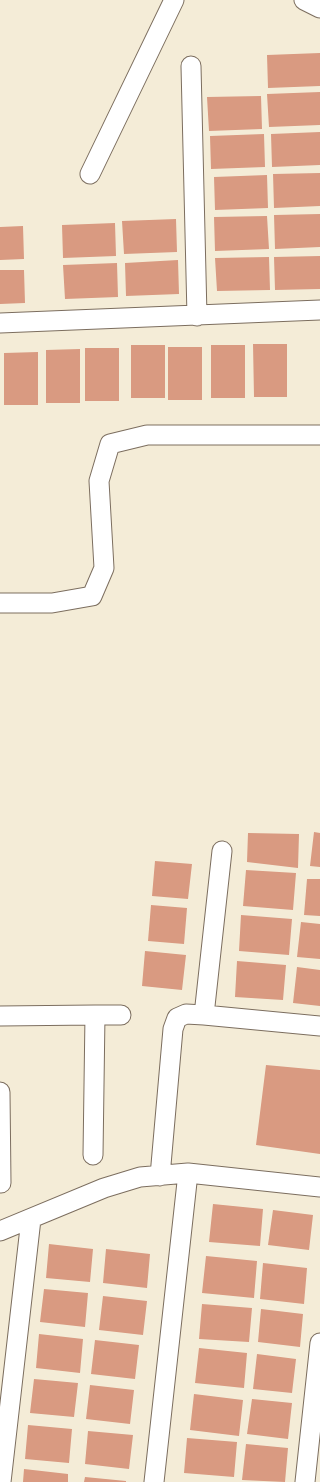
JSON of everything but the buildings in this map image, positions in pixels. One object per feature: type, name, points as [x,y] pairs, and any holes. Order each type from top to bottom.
[{"type":"street","points":[[90,174],[174,0]]},
{"type":"street","points":[[304,0],[320,8]]},
{"type":"street","points":[[191,66],[197,316]]},
{"type":"street","points":[[0,323],[320,310]]},
{"type":"street","points":[[0,603],[52,603],[92,596],[104,568],[99,481],[110,444],[147,435],[320,435]]},
{"type":"street","points":[[204,1015],[222,851]]},
{"type":"street","points":[[160,1176],[173,1029],[177,1018],[186,1014],[204,1015],[320,1026]]},
{"type":"street","points":[[0,1016],[121,1015]]},
{"type":"street","points":[[93,1155],[96,1016]]},
{"type":"street","points":[[0,1092],[0,1184]]},
{"type":"street","points":[[154,1482],[188,1173]]},
{"type":"street","points":[[0,1231],[104,1188],[140,1178],[188,1173],[320,1187]]},
{"type":"street","points":[[1,1482],[31,1219]]},
{"type":"street","points":[[305,1482],[320,1343]]}]
